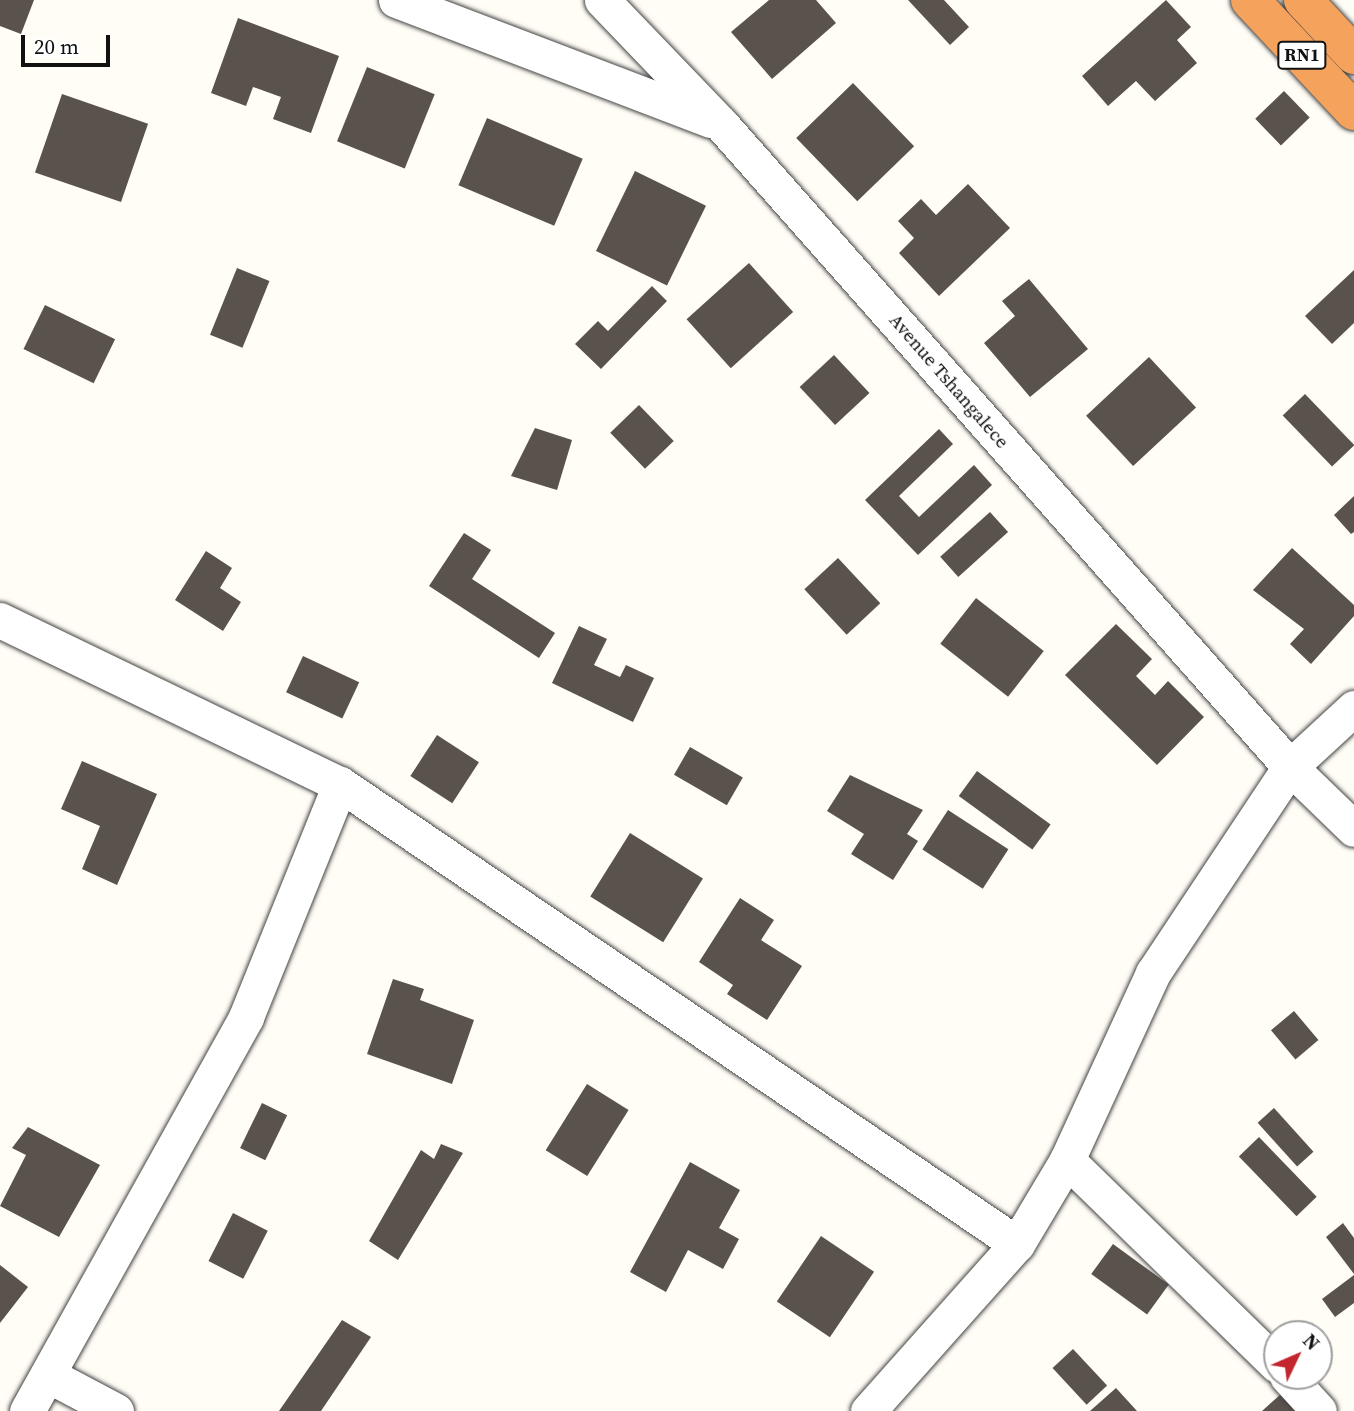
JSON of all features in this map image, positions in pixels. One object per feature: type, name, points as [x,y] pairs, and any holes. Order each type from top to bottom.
[{"type":"highway","name":"RN1","points":[[1250,0],[1354,111]]},
{"type":"highway","name":"RN1","points":[[1303,0],[1354,55]]},
{"type":"street","points":[[396,0],[721,124]]},
{"type":"street","name":"Avenue Tshangalece","points":[[603,0],[721,124],[1290,767],[1354,829]]},
{"type":"street","points":[[0,620],[340,784],[1017,1244]]},
{"type":"street","points":[[868,1411],[1017,1244],[1067,1160],[1153,973],[1290,767],[1354,708]]},
{"type":"street","points":[[27,1411],[246,1017],[340,784]]},
{"type":"street","points":[[1067,1160],[1263,1351]]},
{"type":"street","points":[[48,1375],[116,1411]]},
{"type":"street","points":[[1300,1390],[1319,1411]]},
{"type":"building","points":[[0,0],[34,0],[21,34],[0,26]]},
{"type":"building","points":[[769,0],[816,0],[836,23],[772,79],[731,32]]},
{"type":"building","points":[[908,0],[944,0],[969,27],[950,45]]},
{"type":"building","points":[[1166,0],[1191,27],[1177,40],[1197,63],[1155,101],[1136,81],[1108,106],[1082,76]]},
{"type":"building","points":[[238,18],[339,56],[311,133],[273,119],[281,97],[253,87],[246,106],[211,93]]},
{"type":"building","points":[[367,67],[435,94],[405,169],[337,141]]},
{"type":"building","points":[[853,83],[914,146],[857,201],[796,138]]},
{"type":"building","points":[[1284,91],[1310,118],[1281,145],[1255,119]]},
{"type":"building","points":[[62,94],[148,124],[121,202],[35,172]]},
{"type":"building","points":[[487,118],[583,159],[554,226],[458,185]]},
{"type":"building","points":[[635,171],[706,206],[667,286],[596,251]]},
{"type":"building","points":[[968,184],[1010,228],[939,296],[899,253],[914,238],[898,221],[921,199],[936,215]]},
{"type":"building","points":[[749,263],[793,312],[731,368],[687,319]]},
{"type":"building","points":[[237,268],[269,281],[242,348],[210,335]]},
{"type":"building","points":[[1354,270],[1354,323],[1332,344],[1305,316]]},
{"type":"building","points":[[1029,279],[1088,349],[1030,397],[984,343],[1015,316],[1002,301]]},
{"type":"building","points":[[652,286],[667,301],[601,369],[575,344],[598,321],[608,331]]},
{"type":"building","points":[[45,305],[115,339],[94,383],[24,349]]},
{"type":"building","points":[[834,355],[869,393],[835,425],[800,387]]},
{"type":"building","points":[[1149,357],[1196,407],[1133,466],[1086,416]]},
{"type":"building","points":[[1305,394],[1354,445],[1332,467],[1283,416]]},
{"type":"building","points":[[639,405],[674,441],[645,469],[610,433]]},
{"type":"building","points":[[535,428],[572,440],[557,490],[511,476]]},
{"type":"building","points":[[939,429],[953,444],[899,496],[919,517],[974,465],[992,485],[918,555],[865,500]]},
{"type":"building","points":[[1354,496],[1354,532],[1351,534],[1334,515]]},
{"type":"building","points":[[990,512],[1008,532],[958,577],[940,557]]},
{"type":"building","points":[[464,533],[491,550],[472,579],[555,633],[539,658],[429,586]]},
{"type":"building","points":[[1292,548],[1354,605],[1354,616],[1311,664],[1290,644],[1304,629],[1253,590]]},
{"type":"building","points":[[206,551],[232,568],[220,588],[241,602],[223,631],[175,600]]},
{"type":"building","points":[[838,558],[880,603],[847,635],[804,589]]},
{"type":"building","points":[[976,598],[1044,651],[1008,697],[940,644]]},
{"type":"building","points":[[1116,624],[1152,659],[1136,676],[1155,695],[1168,681],[1204,717],[1157,765],[1065,675]]},
{"type":"building","points":[[579,626],[607,639],[594,665],[620,677],[626,665],[654,678],[633,722],[552,683]]},
{"type":"building","points":[[303,656],[359,682],[342,718],[286,692]]},
{"type":"building","points":[[437,735],[479,762],[452,803],[410,776]]},
{"type":"building","points":[[690,747],[743,778],[727,805],[674,775]]},
{"type":"building","points":[[82,761],[157,794],[117,885],[82,869],[100,826],[61,809]]},
{"type":"building","points":[[977,771],[1051,824],[1032,850],[959,796]]},
{"type":"building","points":[[850,775],[923,810],[907,834],[918,841],[893,880],[851,854],[864,834],[827,811]]},
{"type":"building","points":[[948,810],[1008,849],[983,889],[922,849]]},
{"type":"building","points":[[630,833],[703,879],[663,942],[590,897]]},
{"type":"building","points":[[740,898],[774,920],[761,940],[802,966],[767,1020],[727,994],[733,985],[699,962]]},
{"type":"building","points":[[393,979],[424,989],[420,1000],[474,1020],[452,1084],[367,1054]]},
{"type":"building","points":[[1294,1011],[1318,1040],[1295,1059],[1271,1030]]},
{"type":"building","points":[[587,1084],[629,1110],[587,1176],[546,1150]]},
{"type":"building","points":[[262,1103],[287,1115],[265,1160],[240,1148]]},
{"type":"building","points":[[1274,1108],[1313,1152],[1297,1167],[1258,1123]]},
{"type":"building","points":[[28,1127],[100,1165],[59,1237],[0,1206],[26,1155],[12,1148]]},
{"type":"building","points":[[1259,1137],[1317,1197],[1297,1216],[1239,1156]]},
{"type":"building","points":[[441,1144],[463,1153],[398,1260],[369,1241],[421,1150],[434,1159]]},
{"type":"building","points":[[690,1162],[740,1190],[719,1228],[739,1239],[723,1269],[688,1250],[666,1292],[630,1272]]},
{"type":"building","points":[[233,1213],[268,1231],[243,1279],[208,1261]]},
{"type":"building","points":[[1343,1223],[1354,1238],[1354,1274],[1326,1237]]},
{"type":"building","points":[[821,1236],[874,1272],[830,1337],[777,1301]]},
{"type":"building","points":[[1113,1244],[1169,1285],[1147,1314],[1091,1274]]},
{"type":"building","points":[[0,1265],[28,1287],[0,1323]]},
{"type":"building","points":[[1354,1275],[1354,1303],[1335,1317],[1322,1299]]},
{"type":"building","points":[[342,1320],[371,1337],[321,1411],[279,1411]]},
{"type":"building","points":[[1073,1349],[1107,1386],[1087,1405],[1053,1368]]},
{"type":"building","points":[[1116,1388],[1137,1411],[1090,1411]]},
{"type":"building","points":[[1281,1394],[1297,1411],[1262,1411]]}]
